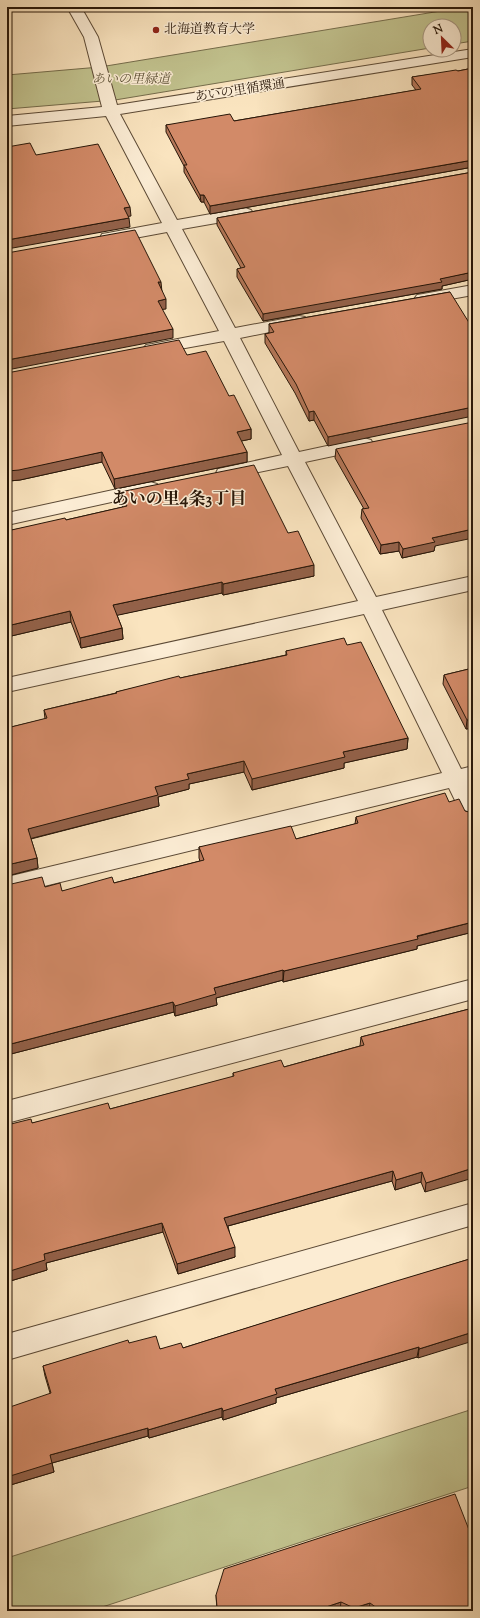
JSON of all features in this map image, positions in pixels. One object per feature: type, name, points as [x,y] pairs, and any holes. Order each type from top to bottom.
[{"type":"street","points":[[74,7],[91,36],[111,111],[294,458],[370,606],[464,776],[473,815]]},
{"type":"street","name":"あいの里循環通","points":[[7,122],[111,111],[473,53]]},
{"type":"street","points":[[93,240],[257,211]]},
{"type":"street","points":[[410,301],[473,290]]},
{"type":"street","points":[[137,352],[316,318]]},
{"type":"street","points":[[208,476],[380,441]]},
{"type":"street","points":[[7,519],[170,484]]},
{"type":"street","points":[[7,685],[473,583]]},
{"type":"street","points":[[7,886],[464,776]]},
{"type":"street","points":[[7,1112],[473,989]]},
{"type":"street","points":[[7,1348],[473,1214]]},
{"type":"green space","name":"あいの里緑道","points":[[465,7],[473,7],[473,41],[462,43],[462,18],[422,18],[422,49],[115,100],[7,109],[7,75],[100,67]]},
{"type":"green space","points":[[473,1409],[473,1486],[90,1611],[7,1611],[7,1558]]},
{"type":"building","points":[[473,68],[473,160],[210,206],[204,195],[200,195],[184,165],[187,165],[166,125],[230,114],[234,121],[421,89],[412,77]]},
{"type":"building","points":[[30,143],[36,155],[98,144],[130,207],[124,208],[129,218],[7,240],[7,147]]},
{"type":"building","points":[[473,172],[473,272],[440,279],[442,282],[263,314],[237,269],[245,267],[217,218]]},
{"type":"building","points":[[135,230],[161,282],[158,282],[166,299],[158,301],[173,329],[7,360],[7,253]]},
{"type":"building","points":[[450,292],[473,329],[473,407],[328,437],[314,411],[309,412],[296,384],[265,334],[274,332],[269,324]]},
{"type":"building","points":[[179,340],[187,355],[206,351],[229,396],[234,395],[251,429],[237,432],[247,452],[114,479],[102,452],[8,471],[7,373]]},
{"type":"building","points":[[473,422],[473,529],[432,538],[435,542],[403,549],[399,542],[381,545],[362,509],[369,508],[336,449]]},
{"type":"building","points":[[254,465],[288,533],[298,531],[314,565],[223,584],[222,582],[113,605],[122,628],[80,638],[70,611],[7,626],[7,531],[65,518],[66,520],[127,506],[120,492]]},
{"type":"building","points":[[344,638],[347,645],[361,642],[408,738],[343,752],[345,757],[252,779],[244,761],[187,774],[189,779],[155,787],[158,795],[28,829],[37,858],[7,865],[7,728],[47,718],[44,710],[117,693],[116,692],[179,676],[180,678],[287,655],[286,651]]},
{"type":"building","points":[[473,668],[473,719],[467,720],[444,675]]},
{"type":"building","points":[[445,793],[449,802],[459,799],[465,811],[473,813],[473,922],[417,936],[418,939],[283,970],[214,988],[216,994],[175,1006],[173,1002],[7,1045],[7,885],[42,877],[45,887],[60,883],[62,891],[112,877],[114,883],[204,860],[199,847],[291,826],[296,839],[358,823],[356,817]]},
{"type":"building","points":[[473,1008],[473,1168],[426,1183],[422,1172],[396,1180],[393,1171],[224,1218],[235,1247],[177,1264],[162,1223],[44,1254],[45,1260],[7,1272],[7,1125],[31,1119],[32,1123],[108,1103],[110,1109],[234,1076],[233,1073],[281,1060],[284,1067],[364,1045],[361,1037]]},
{"type":"building","points":[[473,1258],[473,1332],[419,1349],[419,1347],[275,1389],[277,1394],[223,1411],[222,1408],[148,1430],[148,1428],[50,1455],[52,1463],[7,1477],[7,1408],[51,1393],[43,1366],[128,1340],[129,1343],[156,1336],[160,1349],[181,1343],[183,1348]]},
{"type":"building","points":[[455,1494],[473,1540],[473,1611],[381,1611],[370,1603],[354,1608],[341,1602],[314,1611],[220,1611],[217,1607],[216,1595],[224,1569]]},
{"type":"place","name":"北海道教育大学","points":[[156,30]]},
{"type":"district","name":"あいの里4条3丁目","points":[[179,500]]}]
